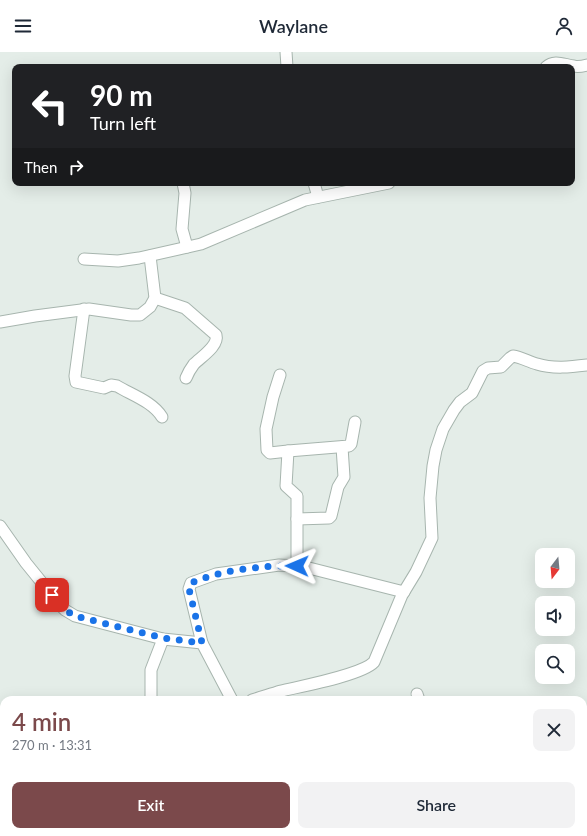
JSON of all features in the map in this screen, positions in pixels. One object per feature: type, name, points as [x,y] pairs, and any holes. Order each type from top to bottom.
[{"type":"street","points":[[286,52],[287,64]]},
{"type":"street","points":[[550,64],[561,64]]},
{"type":"street","points":[[575,67],[587,65]]},
{"type":"street","points":[[184,186],[185,193],[182,229],[187,247]]},
{"type":"street","points":[[315,186],[318,197]]},
{"type":"street","points":[[84,259],[118,261],[150,256],[187,247],[213,239],[294,204],[318,197],[374,186]]},
{"type":"street","points":[[0,322],[84,309],[97,309],[131,315],[140,315],[150,307],[155,298],[150,256]]},
{"type":"street","points":[[155,298],[186,308],[216,334],[216,341],[207,353],[191,368],[186,378]]},
{"type":"street","points":[[84,309],[74,376],[76,382],[104,388],[111,385],[117,386],[158,410],[162,417]]},
{"type":"street","points":[[266,696],[351,674],[370,667],[374,662],[404,592],[416,572],[432,538],[430,498],[433,466],[436,450],[443,429],[454,410],[476,388],[483,371],[488,368],[501,367],[513,356],[548,367],[587,365]]},
{"type":"street","points":[[280,375],[273,397],[266,429],[268,452],[349,446],[351,444],[355,422]]},
{"type":"street","points":[[297,519],[328,518],[331,516],[338,486],[344,477],[342,447]]},
{"type":"street","points":[[288,451],[286,486],[297,496],[297,566]]},
{"type":"street","points":[[0,526],[26,563],[65,610],[75,616],[163,638],[202,643]]},
{"type":"street","points":[[230,696],[202,643],[189,589],[191,583],[216,574],[279,565],[317,569],[404,592]]},
{"type":"street","points":[[151,696],[150,670],[163,638]]},
{"type":"route","points":[[52,595],[65,610],[75,616],[163,638],[202,643],[189,589],[191,583],[201,578],[216,574],[279,565],[297,566]]}]
